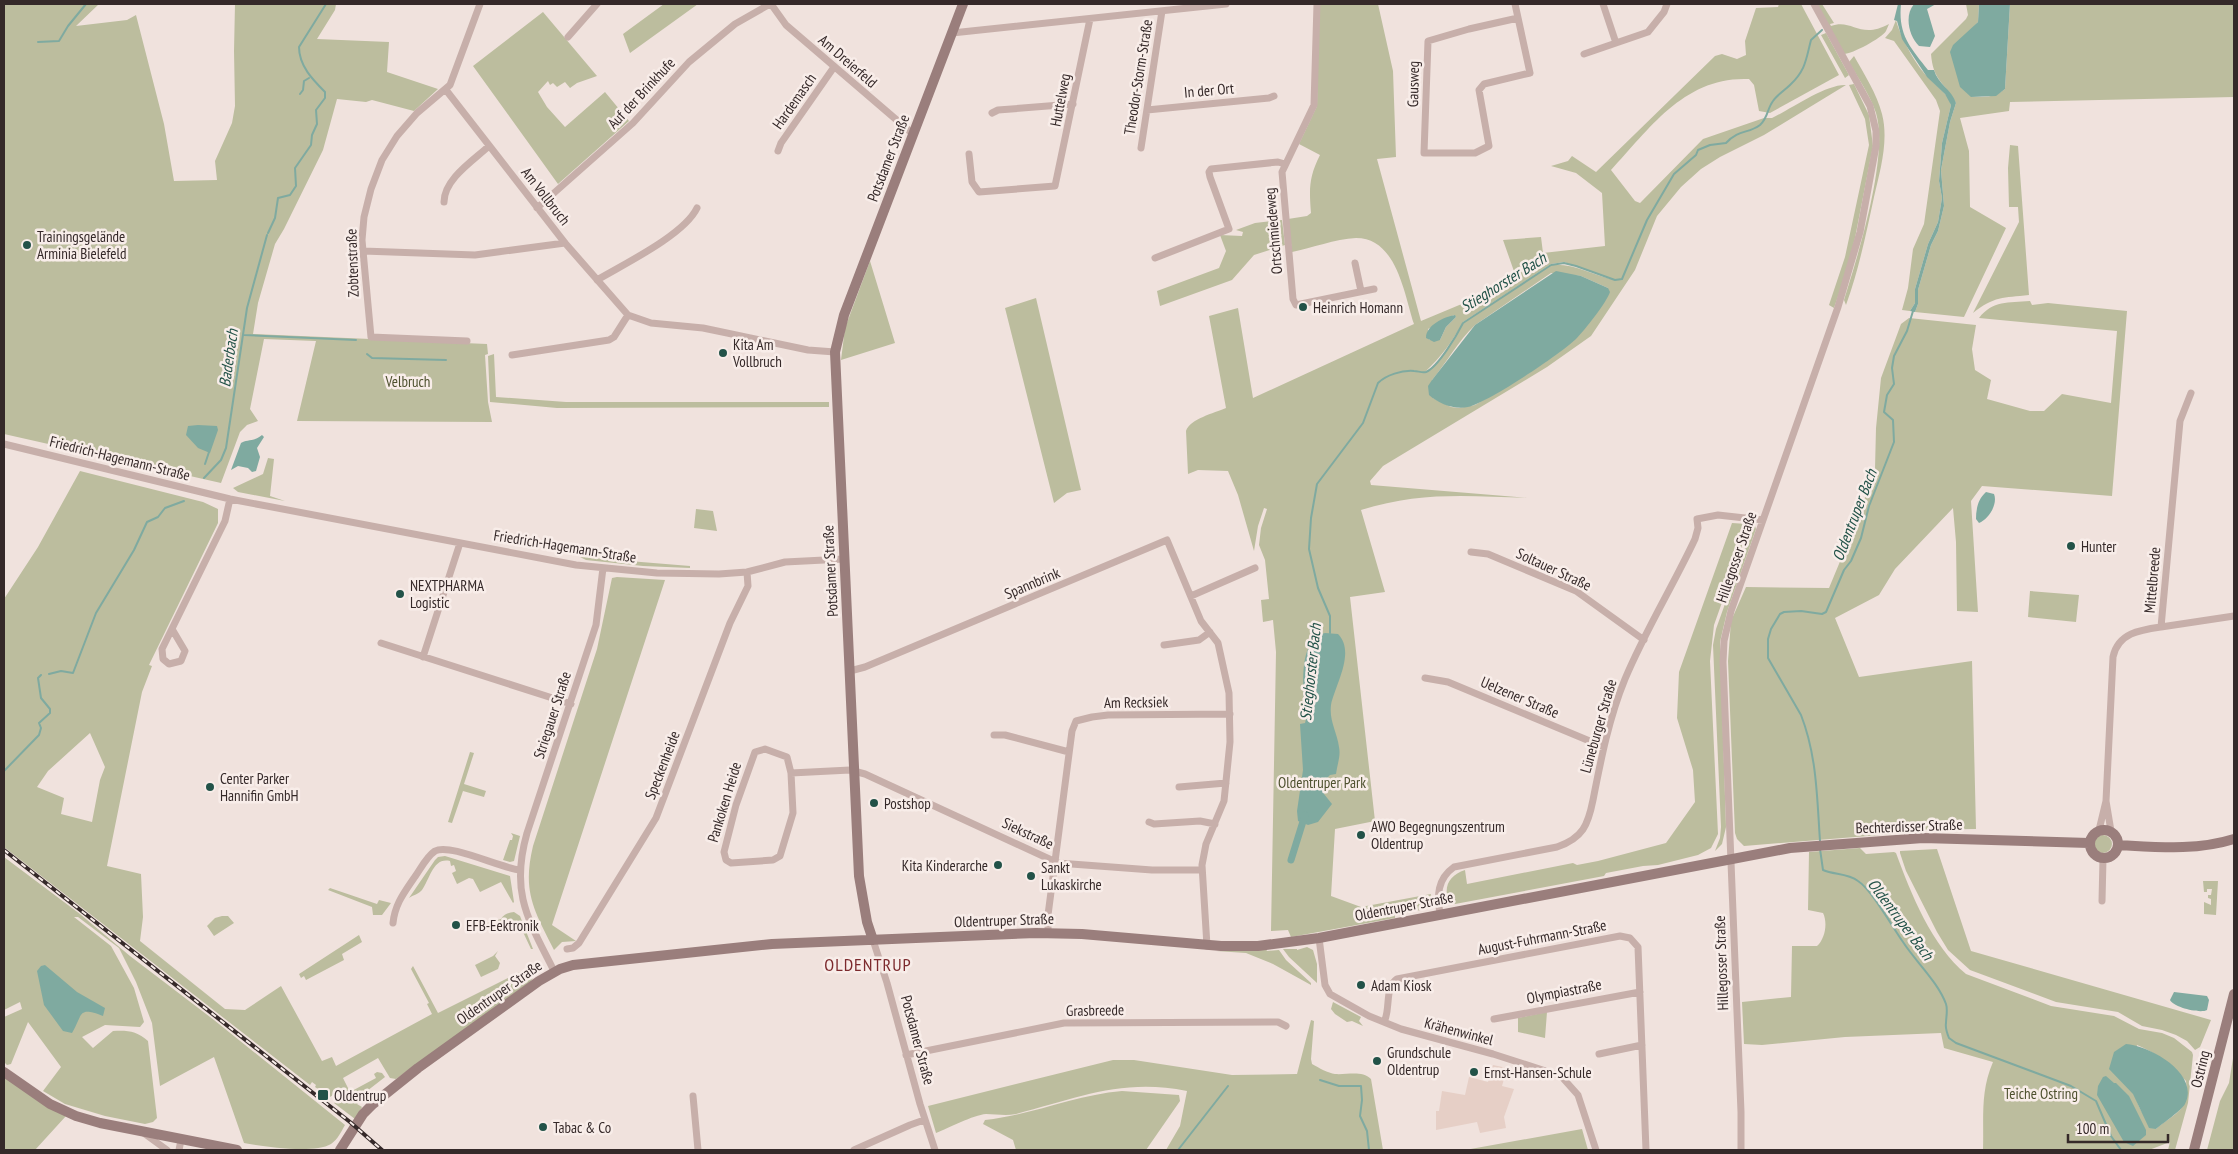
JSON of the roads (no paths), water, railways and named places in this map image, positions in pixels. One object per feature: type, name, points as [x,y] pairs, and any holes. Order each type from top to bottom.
[{"type":"street","points":[[446,90],[453,79],[480,4]]},
{"type":"street","points":[[568,37],[597,4]]},
{"type":"street","name":"Am Dreierfeld","points":[[770,4],[786,25],[913,134]]},
{"type":"street","name":"Auf der Brinkhufe","points":[[537,208],[633,123],[689,62],[735,24],[770,4]]},
{"type":"street","name":"Potsdamer Straße","points":[[935,1150],[924,1120],[867,922],[859,876],[835,352],[844,315],[963,4]]},
{"type":"street","points":[[952,33],[1226,4]]},
{"type":"street","name":"Ortschmiedeweg","points":[[1317,4],[1314,105],[1282,172],[1293,299],[1296,305],[1374,289]]},
{"type":"street","points":[[1515,4],[1518,18]]},
{"type":"street","points":[[1603,4],[1616,43]]},
{"type":"street","points":[[1584,54],[1648,32],[1664,12],[1667,4]]},
{"type":"street","name":"Hillegosser Straße","points":[[1741,1150],[1742,1131],[1723,650],[1731,611],[1837,312],[1855,254],[1876,146],[1876,131],[1870,106],[1814,4]]},
{"type":"street","name":"Theodor-Storm-Straße","points":[[1141,148],[1162,11]]},
{"type":"street","name":"Gausweg","points":[[1518,18],[1530,73],[1484,84],[1479,90],[1489,146],[1475,153],[1424,153],[1428,91],[1428,41],[1433,38],[1518,18]]},
{"type":"street","name":"Huttelweg","points":[[969,154],[972,182],[979,192],[1055,186],[1090,19]]},
{"type":"street","name":"Hardemasch","points":[[778,151],[781,143],[834,68]]},
{"type":"street","name":"Am Vollbruch","points":[[446,90],[565,243],[628,315],[651,323],[703,328],[808,350],[835,352]]},
{"type":"street","name":"Zobtenstraße","points":[[446,90],[412,119],[397,136],[382,160],[367,202],[362,251],[371,337],[467,341]]},
{"type":"street","name":"In der Ort","points":[[1147,110],[1274,96]]},
{"type":"street","points":[[992,113],[998,110],[1073,104]]},
{"type":"street","points":[[444,202],[444,196],[460,172],[489,146]]},
{"type":"street","points":[[1155,258],[1229,229],[1210,177],[1209,172],[1211,169],[1278,162],[1285,164]]},
{"type":"street","points":[[597,280],[662,241],[688,222],[697,208]]},
{"type":"street","points":[[362,251],[468,255],[565,243]]},
{"type":"street","points":[[1355,263],[1361,291]]},
{"type":"street","points":[[512,355],[609,340],[614,336],[628,315]]},
{"type":"street","name":"Mittelbreede","points":[[2106,801],[2114,650],[2119,642],[2127,636],[2138,631],[2161,627],[2180,421],[2191,392]]},
{"type":"street","name":"Friedrich-Hagemann-Straße","points":[[4,444],[230,499],[538,558],[603,568],[700,574],[747,572],[785,562],[844,559]]},
{"type":"street","points":[[172,629],[185,651],[181,661],[169,664],[163,659],[161,652],[172,629],[225,521],[230,499]]},
{"type":"street","name":"Lüneburger Straße","points":[[1440,914],[1439,890],[1446,874],[1454,868],[1557,848],[1579,835],[1590,817],[1604,747],[1622,686],[1695,539],[1698,528],[1697,519],[1718,515],[1763,520]]},
{"type":"street","name":"Spannbrink","points":[[850,671],[875,664],[1167,540],[1201,620],[1218,643],[1227,683],[1230,742],[1226,783],[1222,807],[1204,851],[1202,870],[1207,946]]},
{"type":"street","points":[[423,656],[460,543]]},
{"type":"street","name":"Soltauer Straße","points":[[1471,552],[1488,554],[1576,591],[1644,640]]},
{"type":"street","name":"Striegauer Straße","points":[[554,971],[532,928],[523,905],[520,870],[528,834],[596,624],[603,568]]},
{"type":"street","points":[[1191,596],[1255,568]]},
{"type":"street","name":"Speckenheide","points":[[566,949],[573,948],[579,943],[656,818],[728,628],[748,586],[747,572]]},
{"type":"street","points":[[2161,627],[2234,616]]},
{"type":"street","points":[[1164,645],[1199,640],[1210,632]]},
{"type":"street","points":[[382,643],[570,704]]},
{"type":"street","name":"Uelzener Straße","points":[[1424,678],[1448,682],[1604,747]]},
{"type":"street","name":"Am Recksiek","points":[[1048,933],[1055,861],[1074,724],[1076,721],[1086,718],[1123,715],[1230,714]]},
{"type":"street","points":[[994,735],[1005,735],[1070,752]]},
{"type":"street","name":"Pankoken Heide","points":[[765,749],[785,755],[790,762],[791,773],[793,813],[780,856],[773,860],[731,863],[726,860],[724,852],[736,805],[755,752],[765,749]]},
{"type":"street","points":[[791,773],[854,771]]},
{"type":"street","name":"Siekstraße","points":[[854,771],[1061,863],[1152,870],[1202,870]]},
{"type":"street","points":[[1179,787],[1226,783]]},
{"type":"street","points":[[2099,830],[2106,801]]},
{"type":"street","points":[[2106,801],[2110,831]]},
{"type":"street","points":[[1149,822],[1154,824],[1200,821],[1215,824]]},
{"type":"street","points":[[2099,830],[2110,831],[2115,834],[2118,845],[2114,855],[2103,858],[2093,854],[2089,844],[2094,833],[2099,830]]},
{"type":"street","name":"Bechterdisser Straße","points":[[1730,859],[1810,846],[1924,838],[2089,844]]},
{"type":"street","points":[[2118,845],[2182,847],[2234,840]]},
{"type":"street","points":[[393,922],[398,900],[428,858],[438,850],[452,850],[502,867],[520,870]]},
{"type":"street","points":[[2102,901],[2103,858]]},
{"type":"street","name":"Oldentruper Straße","points":[[340,1150],[363,1114],[373,1104],[468,1032],[554,971],[566,967],[593,962],[743,946],[1048,933],[1207,946],[1258,946],[1319,938],[1730,859]]},
{"type":"street","name":"August-Fuhrmann-Straße","points":[[1384,1022],[1388,1014],[1390,988],[1397,978],[1623,936],[1633,939],[1638,947],[1646,1150]]},
{"type":"street","name":"Krähenwinkel","points":[[1319,938],[1324,982],[1328,992],[1384,1022],[1561,1076],[1578,1095],[1596,1150]]},
{"type":"street","name":"Olympiastraße","points":[[1494,1019],[1640,992]]},
{"type":"street","name":"Ostring","points":[[2194,1150],[2234,994]]},
{"type":"street","name":"Grasbreede","points":[[906,1056],[1064,1023],[1278,1022],[1286,1026]]},
{"type":"street","points":[[1599,1054],[1642,1046]]},
{"type":"street","points":[[4,1072],[50,1104],[87,1120],[141,1132],[180,1145],[237,1150]]},
{"type":"street","points":[[694,1096],[698,1150]]},
{"type":"street","points":[[854,1150],[924,1120]]},
{"type":"street","points":[[141,1132],[158,1141],[167,1150]]},
{"type":"water","points":[[1898,4],[1901,4],[1903,32],[1911,47],[1928,70],[1934,70],[1956,103],[1950,122],[1941,170],[1944,206],[1938,231],[1931,245],[1918,290],[1918,304],[1915,312],[1910,311],[1915,303],[1915,289],[1928,244],[1938,222],[1942,198],[1939,181],[1942,143],[1951,105],[1945,94],[1927,77],[1902,39],[1897,21],[1894,20]]},
{"type":"water","points":[[1914,4],[1936,4],[1927,9],[1935,36],[1930,47],[1919,46],[1910,31],[1909,14]]},
{"type":"water","points":[[1979,4],[2010,4],[2005,89],[1996,96],[1971,97],[1960,87],[1950,52],[1953,45],[1978,22]]},
{"type":"water","points":[[1556,271],[1581,276],[1608,288],[1610,292],[1600,309],[1576,339],[1524,377],[1491,397],[1468,407],[1453,407],[1442,404],[1429,395],[1428,386],[1475,325]]},
{"type":"water","points":[[1455,315],[1456,317],[1446,327],[1440,340],[1434,342],[1426,338],[1432,326],[1441,320]]},
{"type":"water","points":[[188,426],[217,426],[218,430],[210,453],[198,448],[186,435]]},
{"type":"water","points":[[262,435],[264,437],[257,448],[260,457],[256,471],[252,472],[248,468],[238,466],[231,470],[241,443],[256,439]]},
{"type":"water","points":[[1986,492],[1994,494],[1994,507],[1989,515],[1979,523],[1976,519],[1977,508],[1979,501]]},
{"type":"water","points":[[1325,633],[1338,634],[1343,641],[1345,650],[1343,669],[1331,705],[1332,721],[1340,754],[1336,774],[1330,775],[1323,782],[1325,783],[1324,794],[1332,804],[1318,822],[1308,825],[1298,821],[1297,811],[1303,770],[1300,724],[1305,723],[1308,711],[1304,711],[1304,666],[1310,645],[1316,637]]},
{"type":"water","points":[[45,965],[77,992],[105,1008],[103,1016],[85,1012],[80,1017],[72,1033],[63,1031],[44,1005],[37,971],[41,966]]},
{"type":"water","points":[[2174,992],[2207,996],[2209,1000],[2207,1010],[2193,1010],[2172,1003],[2170,1000]]},
{"type":"water","points":[[2126,1044],[2148,1050],[2160,1056],[2180,1072],[2186,1082],[2188,1093],[2185,1104],[2156,1129],[2149,1128],[2133,1094],[2109,1069],[2114,1052]]},
{"type":"water","points":[[2106,1076],[2129,1096],[2146,1130],[2146,1135],[2133,1146],[2124,1142],[2097,1095],[2098,1086],[2103,1077]]},
{"type":"waterway","points":[[38,42],[59,41],[68,26],[86,4]]},
{"type":"waterway","name":"Baderbach","points":[[268,233],[275,218],[278,198],[290,195],[296,186],[295,168],[311,145],[312,135],[317,124],[316,110],[325,98],[325,92],[304,66],[299,47],[326,4]]},
{"type":"waterway","name":"Stieghorster Bach","points":[[1330,633],[1330,616],[1318,588],[1309,549],[1311,518],[1317,484],[1363,423],[1378,383],[1390,375],[1399,372],[1426,372],[1431,369],[1447,350],[1463,323],[1551,265],[1564,263],[1615,280],[1622,279],[1647,220],[1674,174],[1696,155],[1698,150],[1710,145],[1726,143],[1735,136],[1760,125],[1765,119],[1771,104],[1799,74],[1805,64],[1811,40],[1822,30]]},
{"type":"waterway","points":[[300,94],[303,90],[304,81],[309,78]]},
{"type":"waterway","name":"Baderbach","points":[[204,478],[221,460],[226,448],[247,308],[267,235]]},
{"type":"waterway","name":"Oldentruper Bach","points":[[1820,841],[1815,777],[1806,730],[1801,715],[1768,658],[1768,639],[1771,629],[1780,614],[1784,612],[1801,611],[1822,614],[1826,612],[1844,570],[1851,561],[1861,538],[1869,506],[1894,442],[1893,420],[1884,412],[1887,395],[1894,384],[1892,368],[1894,356],[1907,331],[1913,311]]},
{"type":"waterway","points":[[244,335],[356,340]]},
{"type":"waterway","points":[[367,354],[372,358],[446,360]]},
{"type":"waterway","name":"Baderbach","points":[[205,464],[209,452]]},
{"type":"waterway","name":"Baderbach","points":[[49,674],[61,671],[73,673],[96,613],[134,550],[147,522],[158,517],[165,508],[184,501]]},
{"type":"waterway","name":"Baderbach","points":[[4,771],[39,735],[41,728],[39,723],[50,713],[50,709],[41,698],[38,678],[41,675]]},
{"type":"waterway","name":"Stieghorster Bach","points":[[1291,860],[1305,815]]},
{"type":"waterway","name":"Oldentruper Bach","points":[[1820,849],[1823,870],[1858,881],[1870,892],[1908,950],[1938,988],[1947,1006],[1946,1027],[1949,1038],[1956,1043],[2071,1086],[2096,1101],[2111,1136],[2121,1150]]},
{"type":"waterway","points":[[1320,1080],[1339,1086],[1361,1086],[1360,1116],[1367,1131],[1369,1150]]},
{"type":"waterway","name":"Stieghorster Bach","points":[[1178,1150],[1228,1086]]},
{"type":"railway","points":[[4,850],[350,1122],[382,1150]]},
{"type":"place","name":"Trainingsgelände Arminia Bielefeld","points":[[27,245]]},
{"type":"place","name":"Heinrich Homann","points":[[1303,307]]},
{"type":"place","name":"Kita Am Vollbruch","points":[[723,353]]},
{"type":"place","name":"Hunter","points":[[2071,546]]},
{"type":"place","name":"NEXTPHARMA Logistic","points":[[400,594]]},
{"type":"place","name":"Center Parker Hannifin GmbH","points":[[210,787]]},
{"type":"place","name":"Postshop","points":[[874,803]]},
{"type":"place","name":"AWO Begegnungszentrum Oldentrup","points":[[1361,835]]},
{"type":"place","name":"Kita Kinderarche","points":[[998,865]]},
{"type":"place","name":"Sankt Lukaskirche","points":[[1031,876]]},
{"type":"place","name":"EFB-Eektronik","points":[[456,925]]},
{"type":"place","name":"Adam Kiosk","points":[[1361,985]]},
{"type":"place","name":"Grundschule Oldentrup","points":[[1377,1061]]},
{"type":"place","name":"Ernst-Hansen-Schule","points":[[1474,1072]]},
{"type":"place","name":"Oldentrup","points":[[323,1095]]},
{"type":"place","name":"Tabac & Co","points":[[543,1127]]},
{"type":"district","name":"OLDENTRUP","points":[[868,964]]},
{"type":"park label","name":"Velbruch","points":[[408,381]]},
{"type":"park label","name":"Oldentruper Park","points":[[1322,782]]},
{"type":"park label","name":"Teiche Ostring","points":[[2041,1093]]}]
